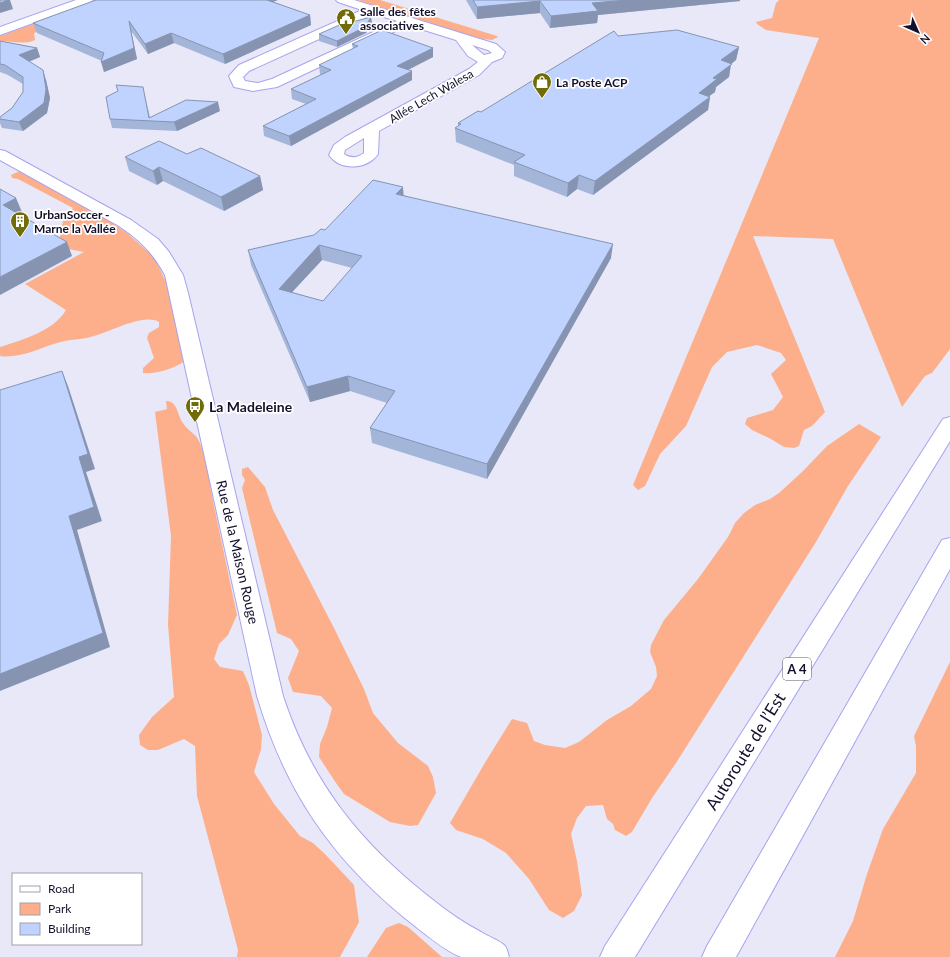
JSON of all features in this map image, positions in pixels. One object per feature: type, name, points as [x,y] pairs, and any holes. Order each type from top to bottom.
[{"type":"main road","points":[[0,26],[72,0]]},
{"type":"main road","points":[[0,32],[87,0]]},
{"type":"main road","name":"Allée Lech Walesa","points":[[342,0],[462,39],[475,57],[487,60],[474,72],[372,130]]},
{"type":"main road","points":[[372,10],[244,68],[236,76],[236,80],[239,84],[252,87],[260,87],[278,82],[406,21]]},
{"type":"main road","name":"Rue de la Maison Rouge","points":[[0,154],[125,223],[152,243],[163,256],[174,275],[183,306],[270,696],[282,731],[296,764],[314,795],[335,826],[388,884],[446,929],[493,957]]},
{"type":"main road","name":"Autoroute de l’Est","points":[[616,957],[950,424]]},
{"type":"main road","points":[[718,957],[950,547]]},
{"type":"green space","points":[[99,0],[120,0],[34,33],[35,40],[22,43],[0,41],[0,36]]},
{"type":"green space","points":[[358,0],[380,0],[498,37],[492,40],[475,38]]},
{"type":"green space","points":[[779,0],[950,0],[950,349],[932,373],[925,376],[902,407],[833,239],[753,236],[825,412],[812,426],[804,430],[799,446],[794,448],[784,447],[752,430],[745,424],[747,418],[773,410],[783,397],[771,374],[786,360],[781,353],[757,345],[727,352],[712,367],[686,426],[660,454],[645,486],[638,490],[633,485],[819,38],[766,30],[757,24],[756,22],[772,18],[776,3]]},
{"type":"green space","points":[[20,171],[105,218],[127,233],[154,257],[169,288],[185,361],[165,370],[154,373],[143,373],[143,368],[154,358],[147,338],[149,333],[159,327],[159,322],[153,320],[136,321],[101,334],[62,342],[22,355],[7,357],[0,356],[0,347],[27,338],[46,329],[54,324],[66,310],[25,284],[84,252],[68,249],[59,242],[64,216],[73,208],[18,179],[12,178],[11,175]]},
{"type":"green space","points":[[166,401],[173,403],[181,420],[199,441],[206,462],[237,615],[228,635],[219,644],[214,659],[220,667],[243,671],[249,685],[262,735],[261,749],[254,772],[274,804],[300,836],[313,843],[354,885],[359,922],[340,957],[237,957],[238,950],[197,796],[195,746],[184,739],[158,750],[148,750],[140,745],[139,735],[152,717],[174,697],[168,625],[171,536],[155,412],[167,409]]},
{"type":"green space","points":[[859,424],[881,437],[848,486],[816,542],[676,763],[652,798],[632,832],[626,836],[615,830],[613,824],[607,819],[603,805],[586,806],[577,818],[571,834],[582,895],[574,911],[563,918],[549,910],[529,879],[506,853],[483,839],[456,830],[450,823],[512,719],[527,723],[534,741],[545,745],[565,748],[579,742],[607,720],[631,706],[651,689],[657,676],[656,667],[650,652],[651,645],[664,620],[698,579],[728,537],[735,523],[744,513],[755,505],[770,499],[779,493],[827,446]]},
{"type":"green space","points":[[248,467],[265,487],[273,510],[333,626],[364,689],[373,713],[398,743],[428,766],[433,777],[436,793],[418,825],[410,826],[390,822],[344,794],[319,757],[320,744],[327,727],[332,708],[321,696],[293,692],[288,678],[299,651],[291,639],[277,633],[242,488],[245,480],[242,475],[242,469]]},
{"type":"green space","points":[[950,662],[950,957],[835,957],[853,921],[867,874],[883,829],[916,773],[916,746],[914,736]]},
{"type":"green space","points":[[399,923],[408,927],[442,957],[367,957],[386,928]]},
{"type":"building","points":[[0,0],[8,0],[0,3]]},
{"type":"building","points":[[96,0],[267,0],[310,15],[223,54],[171,33],[145,44],[129,21],[134,48],[101,62],[104,53],[33,23]]},
{"type":"building","points":[[473,0],[627,0],[592,3],[598,11],[551,16],[540,1],[477,7]]},
{"type":"building","points":[[371,17],[365,27],[337,41],[319,34],[337,26]]},
{"type":"building","points":[[382,30],[433,48],[397,66],[412,71],[289,136],[263,126],[316,99],[291,89],[331,70],[319,65],[358,46],[352,44]]},
{"type":"building","points":[[677,30],[739,47],[721,60],[732,64],[713,78],[717,79],[699,93],[710,97],[595,181],[579,175],[568,183],[514,162],[525,155],[455,128],[461,124],[458,123],[478,111],[481,112],[614,31],[618,36]]},
{"type":"building","points":[[0,41],[37,48],[19,55],[43,70],[46,89],[44,103],[19,122],[0,119],[0,117],[12,108],[23,92],[23,77],[5,65],[0,64]]},
{"type":"building","points":[[116,85],[143,87],[149,118],[186,100],[218,102],[174,122],[110,119],[106,97],[118,91]]},
{"type":"building","points":[[159,141],[187,154],[201,148],[260,176],[221,197],[159,167],[153,171],[125,157]]},
{"type":"building","points":[[373,180],[403,187],[396,194],[613,244],[487,464],[370,428],[395,391],[348,376],[307,387],[248,250],[314,235],[321,229],[325,230]],"holes":[[[319,245],[362,256],[323,301],[279,289]]]},
{"type":"building","name":"UrbanSoccer - Marne la Vallée","points":[[0,189],[16,198],[3,205],[67,242],[0,277]]},
{"type":"building","points":[[62,371],[88,454],[79,457],[94,507],[69,516],[103,633],[0,674],[0,390]]},
{"type":"place","name":"Salle des fêtes associatives","points":[[346,35]]},
{"type":"place","name":"La Poste ACP","points":[[542,99]]},
{"type":"place","name":"UrbanSoccer - Marne la Vallée","points":[[20,238]]},
{"type":"place","name":"La Madeleine","points":[[195,423]]}]
